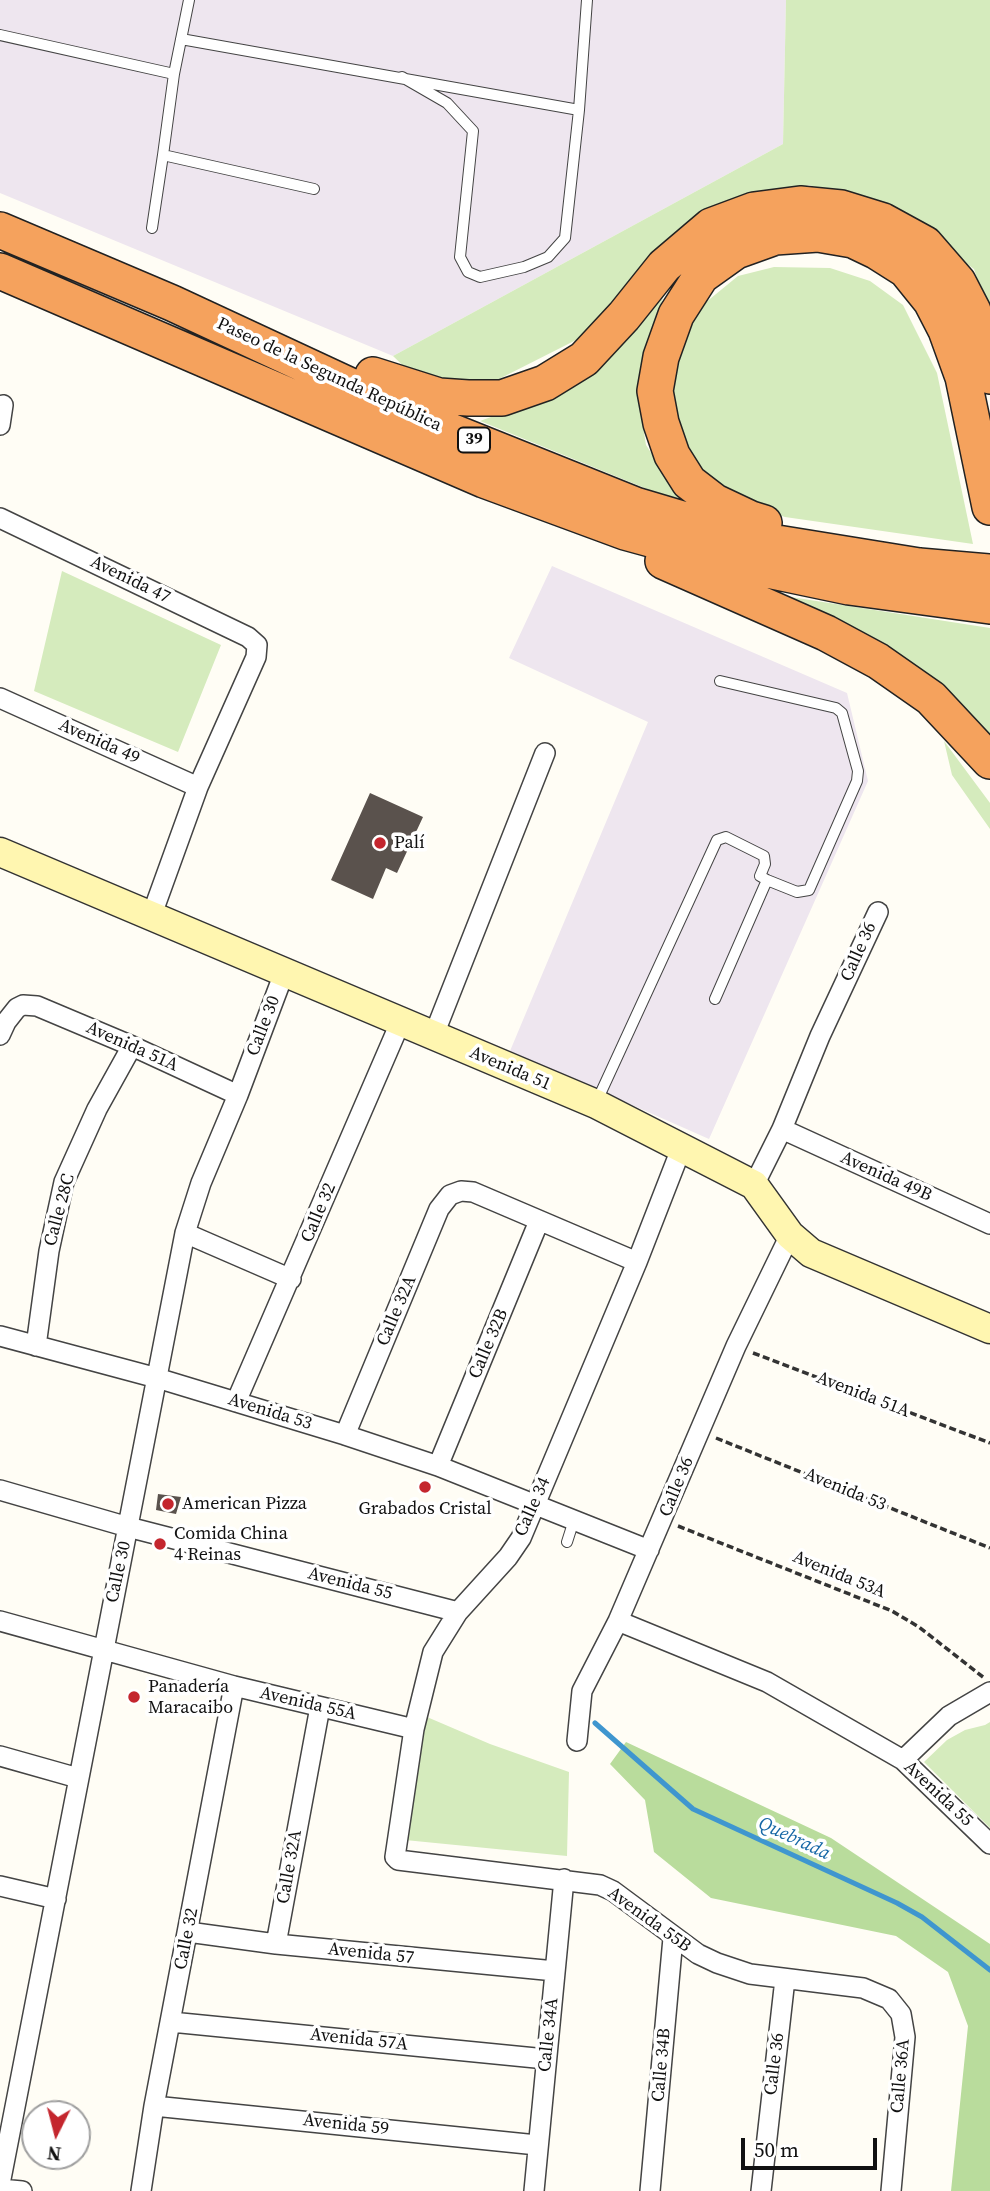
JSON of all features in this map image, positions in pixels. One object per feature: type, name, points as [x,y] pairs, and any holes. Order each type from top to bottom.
[{"type":"highway","points":[[172,303],[389,381],[439,396],[502,398],[545,383],[583,359],[624,316],[664,266],[711,226],[754,210],[800,204],[841,208],[883,221],[925,244],[958,282],[972,311],[990,376]]},
{"type":"highway","name":"Paseo de la Segunda República","points":[[0,230],[172,303],[428,422],[635,505],[746,538],[919,566],[990,572]]},
{"type":"highway","points":[[919,566],[751,519],[715,502],[688,482],[672,455],[661,422],[655,391],[660,357],[676,315],[701,276],[736,251],[775,237],[818,234],[853,240],[906,270],[931,301],[946,330],[963,377],[990,507]]},
{"type":"highway","name":"Paseo de la Segunda República","points":[[0,271],[484,480],[625,532],[749,566],[849,587],[990,606]]},
{"type":"highway","points":[[484,480],[814,627],[868,656],[931,698],[990,761]]},
{"type":"street","name":"Avenida 47","points":[[0,518],[248,637],[257,645],[256,657],[198,787]]},
{"type":"street","name":"Avenida 49","points":[[0,698],[198,787]]},
{"type":"street","points":[[433,1037],[545,753]]},
{"type":"street","points":[[151,917],[198,787]]},
{"type":"street","name":"Avenida 51","points":[[0,852],[596,1104],[754,1185],[790,1235],[811,1254],[990,1329]]},
{"type":"street","name":"Calle 36","points":[[754,1185],[782,1129],[820,1036],[878,912]]},
{"type":"street","name":"Calle 30","points":[[0,2187],[186,1233],[201,1183],[284,974]]},
{"type":"street","name":"Avenida 51A","points":[[0,1035],[13,1012],[30,1005],[51,1011],[132,1046],[238,1095]]},
{"type":"street","name":"Calle 32","points":[[236,1402],[400,1023]]},
{"type":"street","name":"Calle 28C","points":[[36,1346],[49,1251],[64,1182],[97,1109],[132,1046]]},
{"type":"street","name":"Avenida 49B","points":[[782,1129],[990,1224]]},
{"type":"street","name":"Calle 34","points":[[396,1859],[414,1729],[431,1658],[458,1612],[508,1557],[521,1538],[637,1262],[681,1149]]},
{"type":"street","name":"Calle 32A","points":[[345,1435],[443,1202],[455,1193],[473,1192],[540,1221]]},
{"type":"street","points":[[540,1221],[637,1262]]},
{"type":"street","name":"Calle 32B","points":[[438,1466],[540,1221]]},
{"type":"street","points":[[186,1233],[291,1279]]},
{"type":"street","name":"Calle 36","points":[[577,1741],[582,1691],[618,1621],[736,1346],[790,1235]]},
{"type":"street","name":"Avenida 53","points":[[0,1336],[157,1378],[345,1435],[438,1466],[649,1550]]},
{"type":"street","name":"Avenida 55","points":[[0,1490],[128,1527],[458,1612]]},
{"type":"street","name":"Avenida 55A","points":[[0,1621],[234,1686],[414,1729]]},
{"type":"street","name":"Avenida 55","points":[[618,1621],[767,1682],[903,1760],[990,1844]]},
{"type":"street","name":"Calle 32","points":[[141,2191],[154,2106],[234,1686]]},
{"type":"street","points":[[903,1760],[949,1716],[990,1692]]},
{"type":"street","name":"Calle 32A","points":[[276,1944],[320,1707]]},
{"type":"street","points":[[0,1756],[78,1778]]},
{"type":"street","name":"Avenida 55B","points":[[396,1859],[595,1884],[611,1889],[673,1938],[698,1954],[733,1969],[785,1979],[863,1988],[881,1994],[895,2005]]},
{"type":"street","name":"Calle 34A","points":[[534,2191],[564,1879]]},
{"type":"street","points":[[0,1886],[56,1899]]},
{"type":"street","name":"Avenida 57","points":[[188,1932],[276,1944],[555,1971]]},
{"type":"street","name":"Calle 34B","points":[[650,2191],[673,1938]]},
{"type":"street","name":"Calle 36","points":[[761,2191],[785,1979]]},
{"type":"street","name":"Calle 36A","points":[[891,2191],[905,2037],[904,2025],[895,2005]]},
{"type":"street","name":"Avenida 57A","points":[[171,2022],[547,2059]]},
{"type":"street","name":"Avenida 59","points":[[154,2106],[537,2145]]},
{"type":"street","points":[[0,2187],[22,2191]]},
{"type":"lane","points":[[152,228],[174,74],[189,0]]},
{"type":"lane","points":[[402,78],[447,103],[473,131],[460,257],[468,272],[480,277],[524,267],[548,257],[565,238],[579,110],[586,0]]},
{"type":"lane","points":[[0,35],[174,74]]},
{"type":"lane","points":[[181,39],[579,110]]},
{"type":"lane","points":[[163,155],[314,190]]},
{"type":"lane","points":[[596,1104],[717,840],[726,837],[764,856],[765,864],[760,876],[766,880],[797,892],[809,890],[857,781],[858,771],[842,713],[836,708],[720,681]]},
{"type":"lane","points":[[715,999],[766,880]]},
{"type":"lane","points":[[567,1542],[574,1520]]},
{"type":"path","name":"Avenida 51A","points":[[736,1346],[990,1444]]},
{"type":"path","name":"Avenida 53","points":[[699,1431],[990,1548]]},
{"type":"path","name":"Avenida 53A","points":[[663,1520],[892,1611],[919,1627],[990,1682]]},
{"type":"shaded area","points":[[0,0],[786,0],[783,144],[393,356],[0,193]]},
{"type":"shaded area","points":[[552,566],[847,693],[868,781],[709,1139],[510,1051],[648,722],[509,658]]},
{"type":"green space","points":[[786,0],[990,0],[990,318],[974,269],[889,209],[809,185],[723,210],[582,337],[499,379],[420,382],[393,356],[783,144]]},
{"type":"green space","points":[[774,267],[830,268],[870,281],[903,305],[937,373],[973,544],[785,517],[737,502],[704,478],[682,443],[670,380],[683,332],[705,303],[738,276]]},
{"type":"green space","points":[[663,298],[643,356],[639,402],[646,445],[684,504],[480,421],[565,390],[599,367]]},
{"type":"green space","points":[[62,571],[221,645],[178,752],[34,691]]},
{"type":"green space","points":[[765,593],[990,628],[990,742]]},
{"type":"green space","points":[[944,741],[990,803],[990,829],[952,775]]},
{"type":"green space","points":[[427,1717],[490,1744],[569,1772],[567,1856],[405,1840],[418,1752]]},
{"type":"green space","points":[[990,1722],[990,1828],[924,1762],[947,1740],[965,1730]]},
{"type":"green space","points":[[626,1742],[831,1838],[990,1944],[990,2191],[951,2191],[968,2026],[948,1972],[896,1936],[711,1898],[654,1852],[645,1800],[610,1764]]},
{"type":"building","name":"Palí","points":[[370,793],[423,817],[397,873],[386,868],[373,899],[331,880]]},
{"type":"building","name":"American Pizza","points":[[158,1494],[181,1497],[176,1514],[156,1510]]},
{"type":"waterway","name":"Quebrada","points":[[595,1723],[693,1809],[897,1903],[922,1917],[990,1970]]},
{"type":"place","name":"Palí","points":[[380,843]]},
{"type":"place","name":"Grabados Cristal","points":[[425,1487]]},
{"type":"place","name":"American Pizza","points":[[168,1504]]},
{"type":"place","name":"Comida China 4 Reinas","points":[[160,1544]]},
{"type":"place","name":"Panadería Maracaibo","points":[[134,1697]]}]
